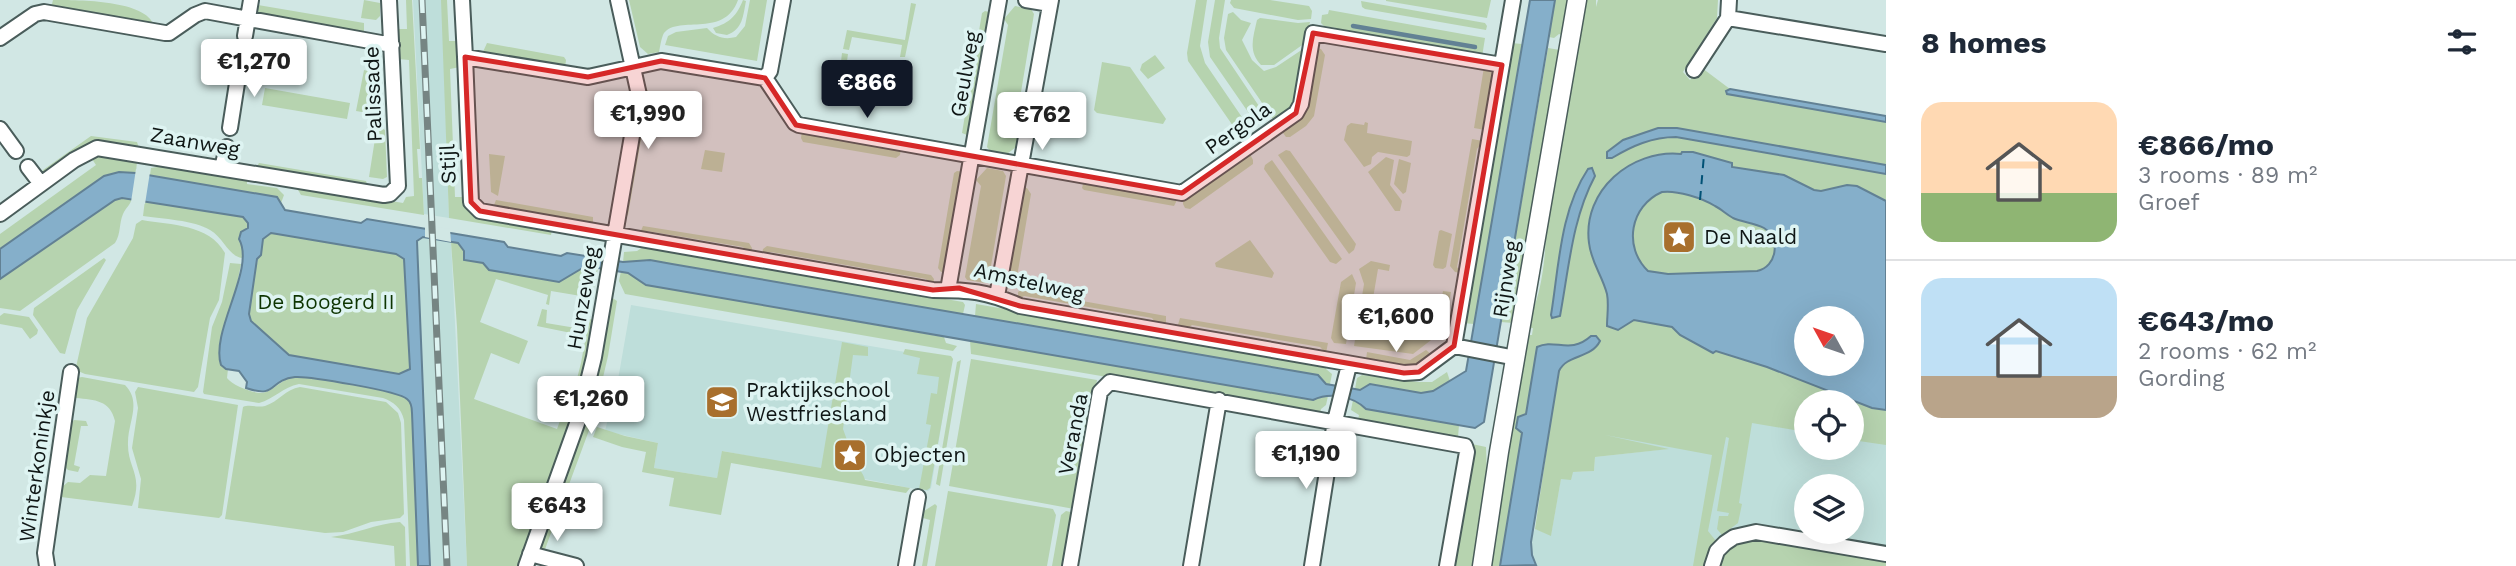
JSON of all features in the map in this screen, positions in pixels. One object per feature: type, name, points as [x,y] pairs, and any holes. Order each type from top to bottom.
[{"type":"street","points":[[245,36],[251,0]]},
{"type":"street","name":"Palissade","points":[[389,0],[397,186]]},
{"type":"street","name":"Stijl","points":[[462,0],[471,202],[474,208],[615,237]]},
{"type":"street","points":[[618,0],[632,68]]},
{"type":"street","points":[[765,78],[770,71],[783,0]]},
{"type":"street","name":"Geulweg","points":[[948,290],[999,0]]},
{"type":"street","points":[[998,296],[1050,2],[1026,0]]},
{"type":"street","points":[[1507,356],[1462,347],[1455,329],[1513,0]]},
{"type":"street","name":"Rijnweg","points":[[1482,566],[1507,356],[1577,0]]},
{"type":"street","points":[[1694,70],[1728,18],[1729,0]]},
{"type":"street","points":[[0,38],[36,7],[44,12],[165,33],[169,33],[199,12],[392,45]]},
{"type":"street","points":[[1728,18],[1886,44]]},
{"type":"street","name":"Pergola","points":[[1022,164],[1182,193],[1296,113],[1301,104],[1313,33],[1502,65]]},
{"type":"street","points":[[466,57],[588,77],[661,61],[765,78],[799,125],[1022,164]]},
{"type":"street","points":[[230,128],[240,64]]},
{"type":"street","name":"Hunzeweg","points":[[528,560],[579,418],[594,357],[639,95],[632,68]]},
{"type":"street","points":[[0,129],[16,151]]},
{"type":"street","points":[[222,169],[227,147]]},
{"type":"street","name":"Zaanweg","points":[[0,214],[82,155],[97,148],[384,195],[390,194],[397,186]]},
{"type":"street","points":[[27,167],[41,184]]},
{"type":"street","name":"Amstelweg","points":[[615,237],[933,290],[959,288],[998,296],[1020,306],[1404,373],[1419,372],[1462,347]]},
{"type":"street","points":[[1312,566],[1335,421],[1349,365]]},
{"type":"street","name":"Winterkoninkje","points":[[47,566],[45,553],[71,372]]},
{"type":"street","name":"Veranda","points":[[1070,566],[1100,392],[1110,382],[1465,446],[1467,452],[1447,566]]},
{"type":"street","points":[[1191,566],[1219,400]]},
{"type":"street","points":[[906,566],[918,497]]},
{"type":"street","points":[[1712,566],[1717,551],[1725,543],[1734,537],[1756,532],[1886,554]]},
{"type":"street","points":[[528,560],[576,566]]},
{"type":"highlighted area","points":[[1313,33],[1502,65],[1454,346],[1419,372],[1404,373],[1020,306],[959,288],[933,290],[480,211],[471,202],[465,57],[588,77],[661,61],[765,78],[796,125],[1182,193],[1296,113]]},
{"type":"shaded area","points":[[413,0],[442,0],[449,218],[424,214]]},
{"type":"shaded area","points":[[423,237],[451,242],[467,566],[430,566],[417,241]]},
{"type":"shaded area","name":"Praktijkschool Westfriesland","points":[[631,305],[952,360],[931,488],[928,491],[910,488],[723,451],[717,478],[654,468],[658,443],[605,431],[619,374]]},
{"type":"shaded area","points":[[1556,392],[1794,425],[1794,460],[1864,460],[1864,438],[1886,443],[1886,566],[1537,566],[1532,555],[1532,536],[1535,529],[1551,535],[1561,478],[1573,472],[1594,471],[1595,457],[1667,449],[1549,425]]},
{"type":"green space","points":[[53,0],[95,1],[126,6],[149,17],[154,26],[42,4],[52,4]]},
{"type":"green space","points":[[364,0],[380,3],[380,16],[376,20],[361,18]]},
{"type":"green space","points":[[406,0],[412,0],[420,149],[417,149],[424,215],[301,195],[298,190],[303,186],[403,203],[406,197],[414,196],[409,60],[398,59],[397,29],[407,29]]},
{"type":"green space","points":[[441,0],[447,0],[449,41],[459,41],[460,67],[450,69],[455,197],[466,197],[467,206],[474,216],[552,230],[551,235],[449,218]]},
{"type":"green space","points":[[629,0],[738,0],[731,12],[722,19],[669,29],[663,35],[659,52],[648,54],[640,47]]},
{"type":"green space","points":[[743,0],[746,1],[739,26],[727,35],[716,33],[713,28],[732,18]]},
{"type":"green space","points":[[750,0],[767,0],[757,61],[665,45],[668,36],[676,32],[707,28],[720,37],[736,37],[745,26]]},
{"type":"green space","points":[[1196,0],[1207,0],[1200,46],[1205,63],[1250,129],[1240,136],[1188,61]]},
{"type":"green space","points":[[1215,0],[1225,0],[1220,48],[1267,118],[1257,125],[1210,57],[1208,42]]},
{"type":"green space","points":[[1231,0],[1270,0],[1309,6],[1312,11],[1311,19],[1298,20],[1234,8]]},
{"type":"green space","points":[[1386,0],[1491,0],[1487,18],[1386,1]]},
{"type":"green space","points":[[1555,0],[1569,0],[1562,35],[1554,38],[1549,37]]},
{"type":"green space","points":[[1584,0],[1596,0],[1596,7],[1598,0],[1718,0],[1717,18],[1683,72],[1690,80],[1698,69],[1702,68],[1730,89],[1727,93],[1732,95],[1886,122],[1886,445],[1864,442],[1864,390],[1794,390],[1794,430],[1752,423],[1738,523],[1722,535],[1717,529],[1719,516],[1728,516],[1729,513],[1717,511],[1729,438],[1726,437],[1708,531],[1716,541],[1704,566],[1693,566],[1712,455],[1605,435],[1669,449],[1595,457],[1594,471],[1573,472],[1571,480],[1561,479],[1551,536],[1535,529],[1553,407],[1528,403],[1526,414],[1518,417],[1516,428],[1523,432],[1500,566],[1488,566],[1527,335],[1532,335],[1533,328],[1528,329],[1538,296],[1546,225]]},
{"type":"green space","points":[[1361,1],[1485,23],[1487,26],[1486,30],[1365,9]]},
{"type":"green space","points":[[911,3],[916,4],[905,57],[900,57],[902,45],[852,37],[849,50],[843,49],[847,30],[905,40]]},
{"type":"green space","points":[[258,5],[364,23],[364,33],[254,15]]},
{"type":"green space","points":[[1015,6],[1031,9],[1034,14],[1014,134],[1018,139],[1016,147],[1007,154],[990,151],[987,147],[1008,25],[1004,19]]},
{"type":"green space","points":[[1329,10],[1485,38],[1482,57],[1336,31],[1336,28],[1321,23],[1322,15],[1328,14]]},
{"type":"green space","points":[[1233,12],[1241,20],[1251,23],[1242,40],[1252,60],[1264,71],[1276,67],[1306,47],[1295,105],[1275,122],[1226,50],[1224,38],[1228,14]]},
{"type":"green space","points":[[982,13],[993,13],[972,137],[962,133]]},
{"type":"green space","points":[[1260,18],[1310,22],[1305,43],[1274,65],[1261,65],[1254,55],[1253,44],[1257,20]]},
{"type":"green space","points":[[487,43],[564,57],[565,68],[482,54]]},
{"type":"green space","points":[[1511,43],[1522,44],[1474,324],[1462,323]]},
{"type":"green space","points":[[1316,48],[1321,49],[1325,55],[1314,116],[1306,126],[1286,137],[1280,129],[1298,117]]},
{"type":"green space","points":[[1548,48],[1560,50],[1513,323],[1501,322]]},
{"type":"green space","points":[[842,53],[848,54],[846,68],[896,77],[899,66],[907,67],[908,81],[904,84],[842,73]]},
{"type":"green space","points":[[1155,55],[1165,68],[1148,79],[1140,70],[1142,64]]},
{"type":"green space","points":[[1102,62],[1130,67],[1166,119],[1163,124],[1097,113],[1094,110]]},
{"type":"green space","points":[[1484,67],[1493,74],[1485,130],[1474,128]]},
{"type":"green space","points":[[364,70],[372,72],[374,114],[356,111]]},
{"type":"green space","points":[[645,86],[649,93],[628,215],[624,218]]},
{"type":"green space","points":[[265,88],[350,103],[347,119],[262,105]]},
{"type":"green space","points":[[1365,122],[1368,123],[1367,133],[1412,141],[1410,155],[1407,157],[1378,152],[1372,157],[1371,164],[1364,167],[1344,140],[1347,126],[1351,123],[1364,125]]},
{"type":"green space","points":[[377,126],[385,130],[387,177],[383,179],[369,177]]},
{"type":"green space","points":[[802,131],[901,148],[900,155],[896,158],[803,142]]},
{"type":"green space","points":[[91,136],[137,142],[139,148],[103,143],[44,176],[42,174],[43,170]]},
{"type":"green space","points":[[1472,139],[1483,141],[1477,149],[1457,267],[1461,273],[1455,272],[1450,266]]},
{"type":"green space","points":[[705,150],[725,153],[722,172],[701,169]]},
{"type":"green space","points":[[1286,150],[1290,151],[1356,244],[1349,254],[1278,155]]},
{"type":"green space","points":[[1249,152],[1253,164],[1190,209],[1185,208],[1183,197]]},
{"type":"green space","points":[[96,154],[137,161],[136,173],[95,182],[0,249],[0,234],[96,165],[90,156]]},
{"type":"green space","points":[[489,154],[505,156],[498,196],[491,192]]},
{"type":"green space","points":[[1386,157],[1394,160],[1390,185],[1402,201],[1400,211],[1395,211],[1368,172]]},
{"type":"green space","points":[[1399,159],[1411,163],[1406,192],[1403,194],[1394,184]]},
{"type":"green space","points":[[1272,160],[1342,259],[1336,264],[1330,262],[1264,169]]},
{"type":"green space","points":[[158,163],[247,178],[247,184],[277,188],[284,195],[281,203],[276,197],[150,175],[151,168],[157,167]]},
{"type":"green space","points":[[259,163],[366,181],[368,187],[256,168]]},
{"type":"green space","points":[[987,168],[1003,171],[1006,176],[991,266],[996,274],[985,283],[967,280],[965,277],[981,186],[976,180]]},
{"type":"green space","points":[[966,172],[948,273],[941,272],[938,268],[954,173]]},
{"type":"green space","points":[[1084,180],[1179,196],[1174,206],[1084,190]]},
{"type":"green space","points":[[1022,187],[1027,188],[1031,194],[1017,277],[1013,280],[1006,278]]},
{"type":"green space","points":[[132,198],[123,214],[115,243],[20,311],[0,308],[0,279],[115,200]]},
{"type":"green space","points":[[145,200],[243,217],[248,228],[239,238],[244,247],[242,258],[233,254],[215,233],[203,227],[143,216]]},
{"type":"green space","points":[[496,200],[593,217],[593,228],[586,221],[494,205]]},
{"type":"green space","points":[[142,220],[199,231],[218,243],[225,253],[219,300],[210,318],[198,387],[194,392],[85,374],[76,367],[87,318],[133,238],[136,224]]},
{"type":"green space","points":[[643,226],[749,243],[751,254],[743,247],[647,231],[639,235]]},
{"type":"green space","points":[[1441,230],[1452,234],[1446,267],[1443,269],[1433,265]]},
{"type":"green space","name":"De Boogerd II","points":[[271,233],[396,254],[404,259],[413,369],[405,378],[279,358],[243,321],[263,239]]},
{"type":"green space","points":[[1250,240],[1274,273],[1272,278],[1216,267],[1215,263]]},
{"type":"green space","points":[[451,242],[458,243],[480,260],[523,272],[567,278],[581,267],[598,267],[595,286],[587,297],[551,291],[549,305],[546,304],[548,295],[496,279],[480,322],[528,341],[519,364],[491,353],[474,399],[557,429],[561,418],[572,422],[519,566],[467,566]]},
{"type":"green space","points":[[767,246],[931,275],[934,279],[933,286],[930,286],[926,279],[771,252],[762,256],[763,249]]},
{"type":"green space","points":[[643,247],[963,302],[965,305],[963,314],[650,260],[623,262],[624,252],[637,251]]},
{"type":"green space","points":[[104,258],[106,260],[77,310],[65,354],[60,353],[33,315],[34,308]]},
{"type":"green space","points":[[1371,261],[1390,265],[1389,271],[1378,269],[1371,310],[1382,312],[1382,315],[1416,317],[1416,320],[1426,322],[1437,321],[1443,291],[1451,292],[1444,330],[1413,354],[1354,346],[1364,284],[1359,269]]},
{"type":"green space","points":[[230,263],[241,264],[233,304],[220,342],[229,381],[260,393],[294,377],[315,378],[387,391],[409,401],[412,411],[418,566],[410,566],[404,420],[394,404],[383,398],[299,384],[259,403],[204,394],[212,327],[222,302]]},
{"type":"green space","points":[[621,271],[628,272],[646,285],[944,337],[946,343],[957,346],[953,351],[625,294],[619,281]]},
{"type":"green space","points":[[1352,274],[1356,283],[1346,344],[1334,343],[1331,338],[1341,282]]},
{"type":"green space","points":[[1021,290],[1166,316],[1166,326],[1157,325],[1152,318],[1024,296],[1018,300],[1018,292]]},
{"type":"green space","points":[[611,297],[617,301],[595,412],[589,403]]},
{"type":"green space","points":[[976,304],[1326,364],[1326,369],[1332,374],[1330,384],[1326,384],[1318,375],[975,316]]},
{"type":"green space","points":[[542,309],[547,310],[546,323],[582,329],[581,335],[537,326]]},
{"type":"green space","points":[[4,313],[29,317],[38,330],[37,334],[30,339],[22,328],[0,324],[0,316]]},
{"type":"green space","points":[[1180,318],[1328,343],[1326,353],[1320,347],[1192,325],[1186,330],[1177,328]]},
{"type":"green space","points":[[589,319],[595,320],[576,409],[570,406]]},
{"type":"green space","points":[[970,341],[1313,400],[1328,396],[1320,413],[971,354]]},
{"type":"green space","points":[[842,342],[868,347],[868,356],[853,355],[843,429],[847,440],[838,453],[860,470],[865,480],[910,488],[906,493],[731,463],[721,515],[669,506],[674,478],[642,472],[646,452],[593,437],[597,427],[658,443],[654,468],[717,478],[722,451],[821,468]]},
{"type":"green space","points":[[905,349],[951,356],[953,359],[930,488],[927,490],[919,489],[931,425],[926,424],[931,393],[937,394],[939,377],[917,374],[920,358],[903,354]]},
{"type":"green space","points":[[1426,350],[1432,355],[1411,367],[1366,360],[1367,352],[1410,360]]},
{"type":"green space","points":[[971,359],[1097,380],[1074,509],[949,486]]},
{"type":"green space","points":[[961,360],[940,486],[936,484],[957,362]]},
{"type":"green space","points":[[1447,372],[1450,381],[1433,391],[1421,393],[1355,389],[1357,378],[1362,375],[1432,382]]},
{"type":"green space","points":[[77,378],[125,385],[133,398],[128,442],[136,479],[132,506],[61,497],[62,487],[68,482],[80,483],[90,475],[106,476],[115,421],[113,414],[101,402],[76,398],[74,407],[69,406]]},
{"type":"green space","points":[[138,387],[238,405],[222,515],[219,518],[138,508],[141,479],[132,448],[138,408],[135,392]]},
{"type":"green space","points":[[300,387],[386,402],[398,413],[401,423],[404,514],[400,518],[371,522],[343,532],[325,533],[225,519],[243,407],[265,406],[290,390]]},
{"type":"green space","points":[[1353,400],[1366,409],[1459,425],[1458,437],[1358,420],[1359,415],[1351,410]]},
{"type":"green space","points":[[74,420],[86,421],[88,426],[81,426],[74,465],[80,467],[78,472],[68,470],[64,466],[69,426]]},
{"type":"green space","points":[[591,425],[544,552],[539,541],[582,427]]},
{"type":"green space","points":[[1472,444],[1486,447],[1487,477],[1472,566],[1451,566]]},
{"type":"green space","points":[[948,491],[1053,509],[1056,515],[1047,566],[935,566]]},
{"type":"green space","points":[[935,504],[937,506],[927,566],[922,566],[930,520],[923,518],[924,511]]},
{"type":"green space","points":[[1066,511],[1075,513],[1066,566],[1052,566],[1061,515]]},
{"type":"green space","points":[[400,522],[405,527],[406,566],[395,566],[394,546],[331,537],[382,525]]},
{"type":"green space","points":[[1750,539],[1886,562],[1886,566],[1719,566],[1730,548]]},
{"type":"water","points":[[1530,0],[1555,0],[1484,422],[1475,428],[1366,409],[1355,401],[1341,397],[1327,396],[1313,400],[646,285],[628,273],[586,266],[559,282],[489,270],[483,263],[464,260],[464,251],[458,243],[423,237],[417,241],[430,566],[418,566],[412,411],[408,400],[371,388],[303,377],[286,379],[268,390],[256,391],[246,388],[247,382],[239,371],[226,369],[221,365],[219,351],[222,335],[242,267],[243,252],[239,239],[241,232],[248,228],[243,217],[122,198],[115,200],[0,279],[0,249],[104,176],[119,172],[136,173],[277,197],[285,210],[361,223],[367,219],[504,242],[508,247],[561,256],[567,253],[623,262],[650,260],[1318,375],[1326,384],[1360,390],[1370,384],[1421,393],[1433,391],[1466,371]],"holes":[[[271,233],[396,254],[404,259],[410,369],[399,374],[289,355],[251,321],[249,314],[257,259],[261,255],[263,239]]]},
{"type":"water","points":[[1730,89],[1886,116],[1886,122],[1727,94],[1726,91]]},
{"type":"water","points":[[1658,128],[1677,128],[1886,165],[1886,174],[1676,137],[1650,140],[1607,158],[1607,152],[1623,140]]},
{"type":"water","points":[[1693,152],[1732,163],[1732,167],[1784,175],[1814,190],[1857,186],[1886,201],[1886,410],[1864,405],[1864,390],[1826,390],[1767,367],[1716,351],[1713,353],[1680,335],[1672,327],[1634,320],[1618,330],[1607,326],[1607,294],[1589,243],[1589,224],[1594,206],[1602,190],[1614,177],[1645,158]],"holes":[[[1662,192],[1675,192],[1710,203],[1733,218],[1764,228],[1775,245],[1769,264],[1757,271],[1668,274],[1648,271],[1635,250],[1633,239],[1637,217],[1651,198]]]},
{"type":"water","points":[[1592,168],[1595,176],[1576,227],[1560,316],[1552,318],[1566,221],[1579,185],[1588,169]]},
{"type":"water","points":[[1596,336],[1600,341],[1596,347],[1568,362],[1559,371],[1531,542],[1536,565],[1500,566],[1522,433],[1516,428],[1518,417],[1526,414],[1537,347],[1576,344]]},
{"type":"pier","points":[[136,169],[150,172],[145,204],[131,202]]},
{"type":"pier","points":[[425,225],[450,229],[451,242],[425,237]]},
{"type":"waterway","points":[[1353,26],[1475,47]]},
{"type":"ferry route","points":[[1700,200],[1704,155]]},
{"type":"tunnel","points":[[240,64],[245,36]]},
{"type":"railway","points":[[422,0],[447,566]]},
{"type":"place","name":"De Naald","points":[[1679,237]]},
{"type":"place","name":"Praktijkschool Westfriesland","points":[[722,402]]},
{"type":"place","name":"Objecten","points":[[850,455]]}]
